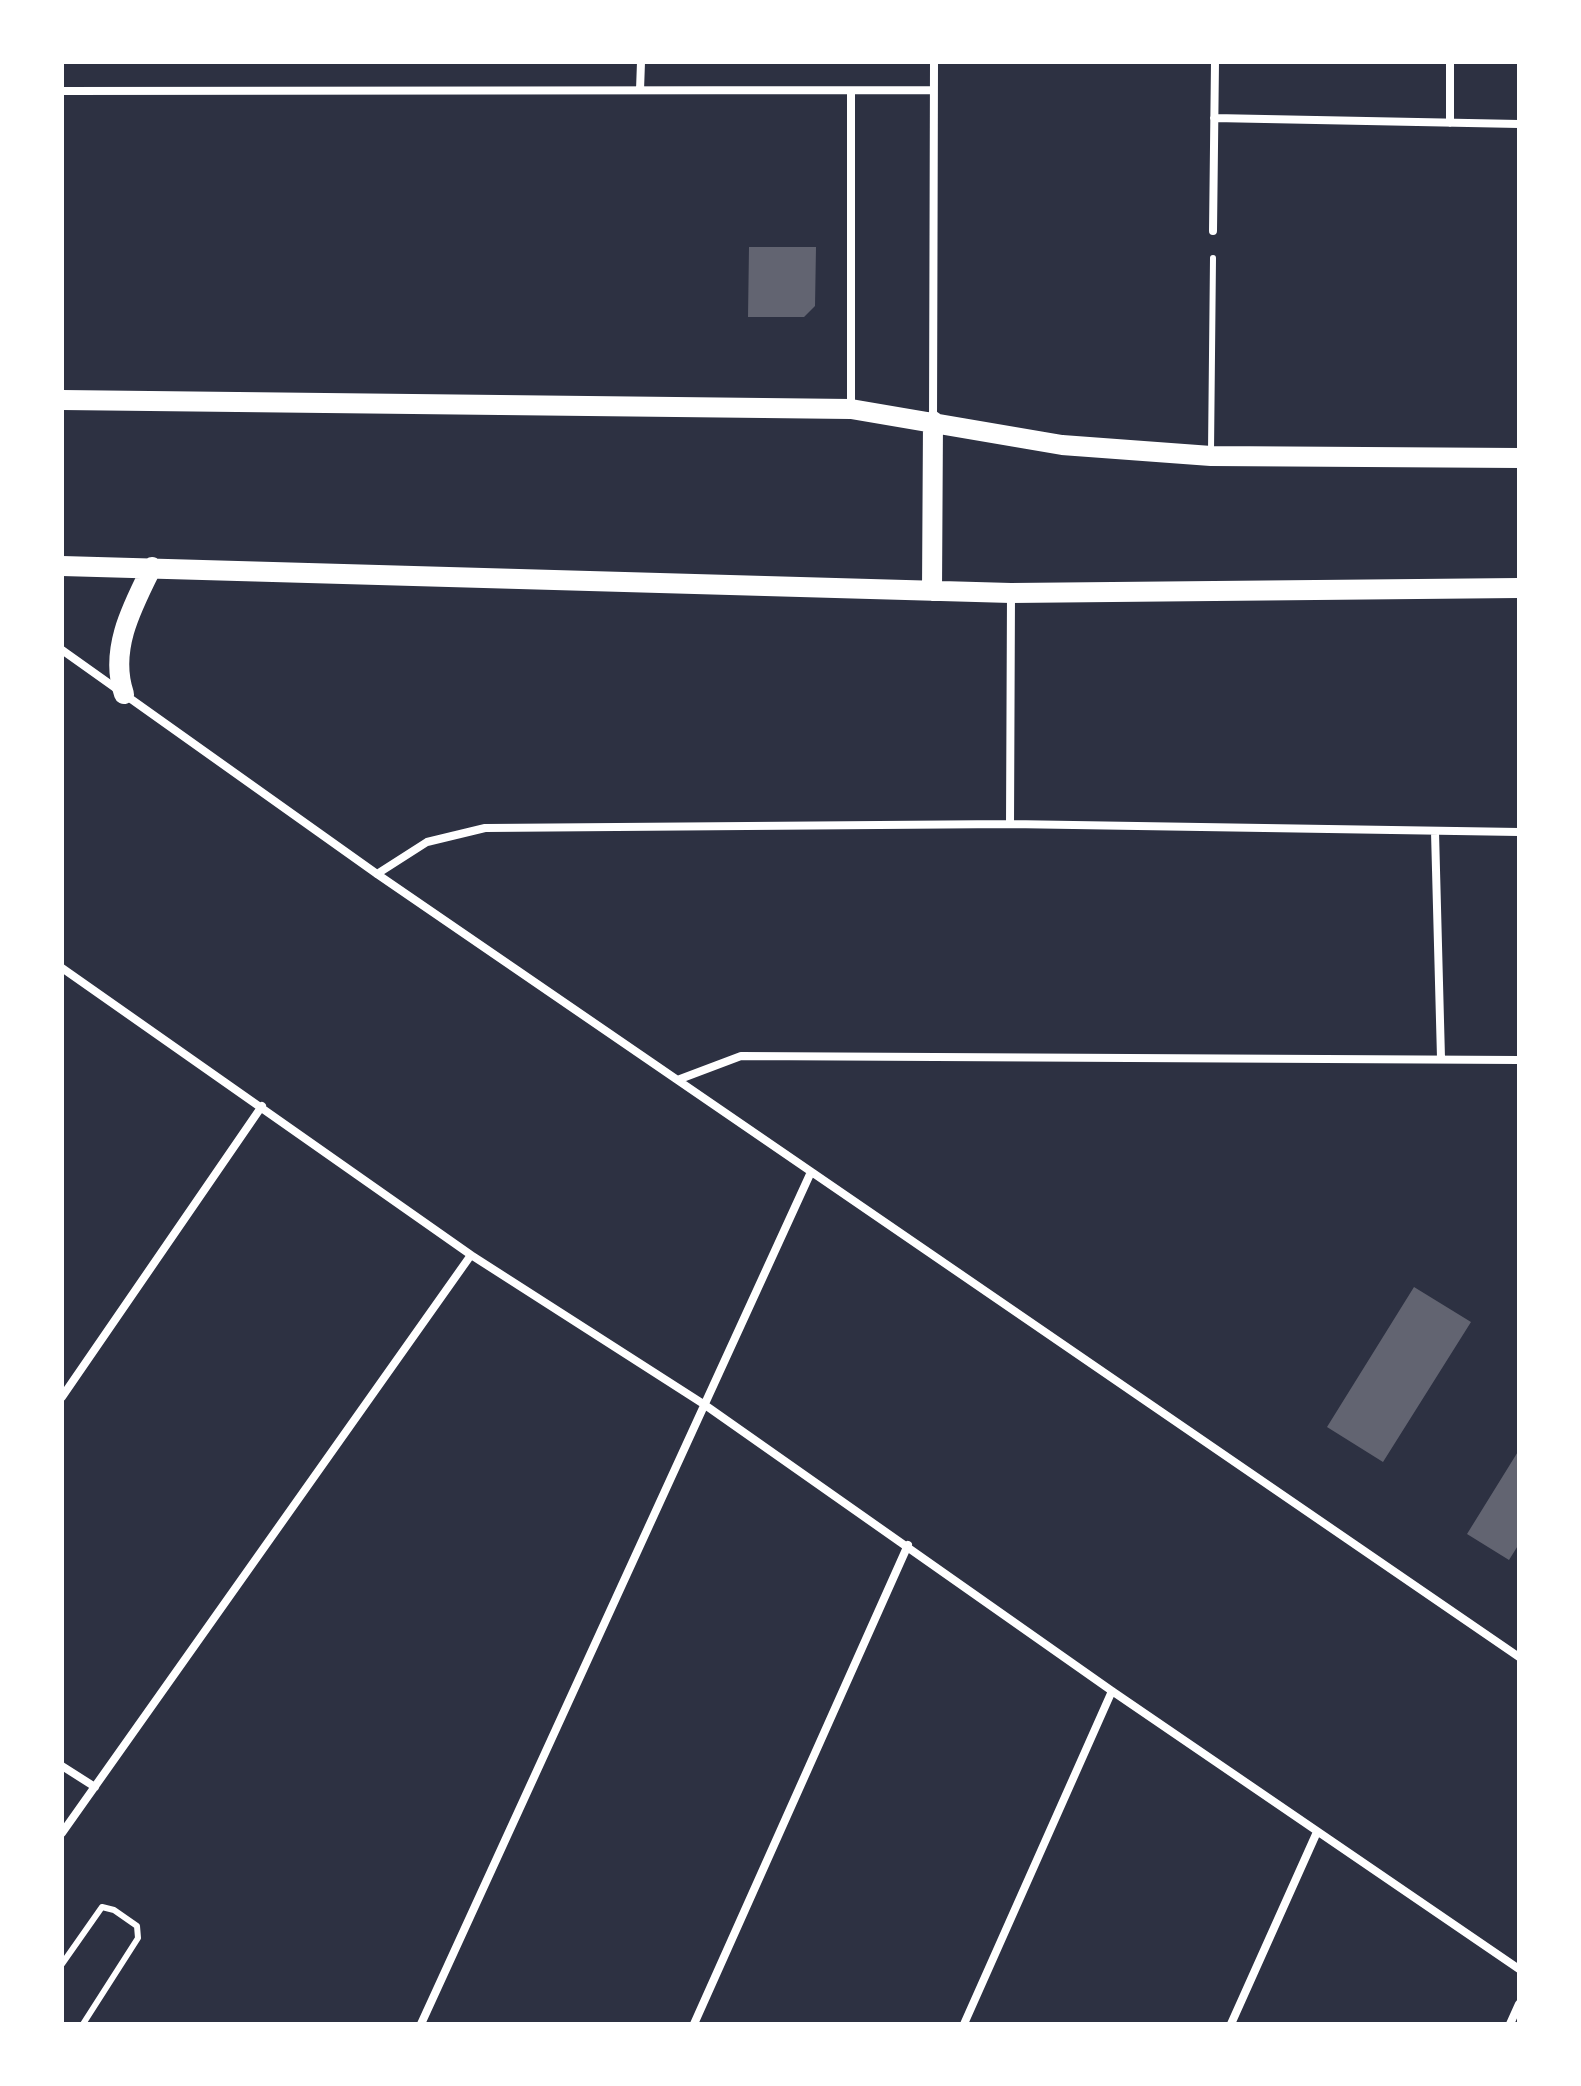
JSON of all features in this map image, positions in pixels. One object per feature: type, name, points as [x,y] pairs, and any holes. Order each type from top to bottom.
[{"type":"main road","points":[[62,400],[851,409],[1062,445],[1211,456],[1519,458]]},
{"type":"main road","points":[[932,591],[933,421]]},
{"type":"main road","points":[[62,566],[1011,593],[1519,588]]},
{"type":"main road","points":[[124,694],[117,674],[123,638],[131,609],[152,567]]},
{"type":"street","points":[[640,90],[641,62]]},
{"type":"street","points":[[933,421],[934,62]]},
{"type":"street","points":[[1213,231],[1215,62]]},
{"type":"street","points":[[1450,62],[1450,123]]},
{"type":"street","points":[[62,91],[933,90]]},
{"type":"street","points":[[851,91],[851,409]]},
{"type":"street","points":[[1214,118],[1519,124]]},
{"type":"street","points":[[1010,824],[1011,593]]},
{"type":"street","points":[[62,650],[377,874],[1519,1657]]},
{"type":"street","points":[[377,874],[427,842],[485,828],[1010,824],[1519,832]]},
{"type":"street","points":[[1435,832],[1441,1058]]},
{"type":"street","points":[[62,968],[471,1255],[705,1405],[1112,1691],[1519,1969]]},
{"type":"street","points":[[680,1079],[741,1056],[1519,1060]]},
{"type":"street","points":[[62,1397],[262,1106]]},
{"type":"street","points":[[421,2024],[811,1172]]},
{"type":"street","points":[[62,1833],[471,1255]]},
{"type":"street","points":[[694,2024],[908,1545]]},
{"type":"street","points":[[964,2024],[1112,1691]]},
{"type":"street","points":[[62,1766],[95,1787]]},
{"type":"street","points":[[1231,2024],[1317,1832]]},
{"type":"street","points":[[1510,2024],[1519,2004]]},
{"type":"lane","points":[[1211,456],[1213,258]]},
{"type":"lane","points":[[62,1964],[102,1907],[114,1910],[137,1926],[138,1938],[83,2024]]},
{"type":"building","points":[[749,247],[816,247],[815,306],[804,317],[748,317]]},
{"type":"building","points":[[1414,1287],[1471,1322],[1383,1462],[1327,1427]]},
{"type":"building","points":[[1519,1450],[1519,1544],[1509,1560],[1467,1534]]}]
